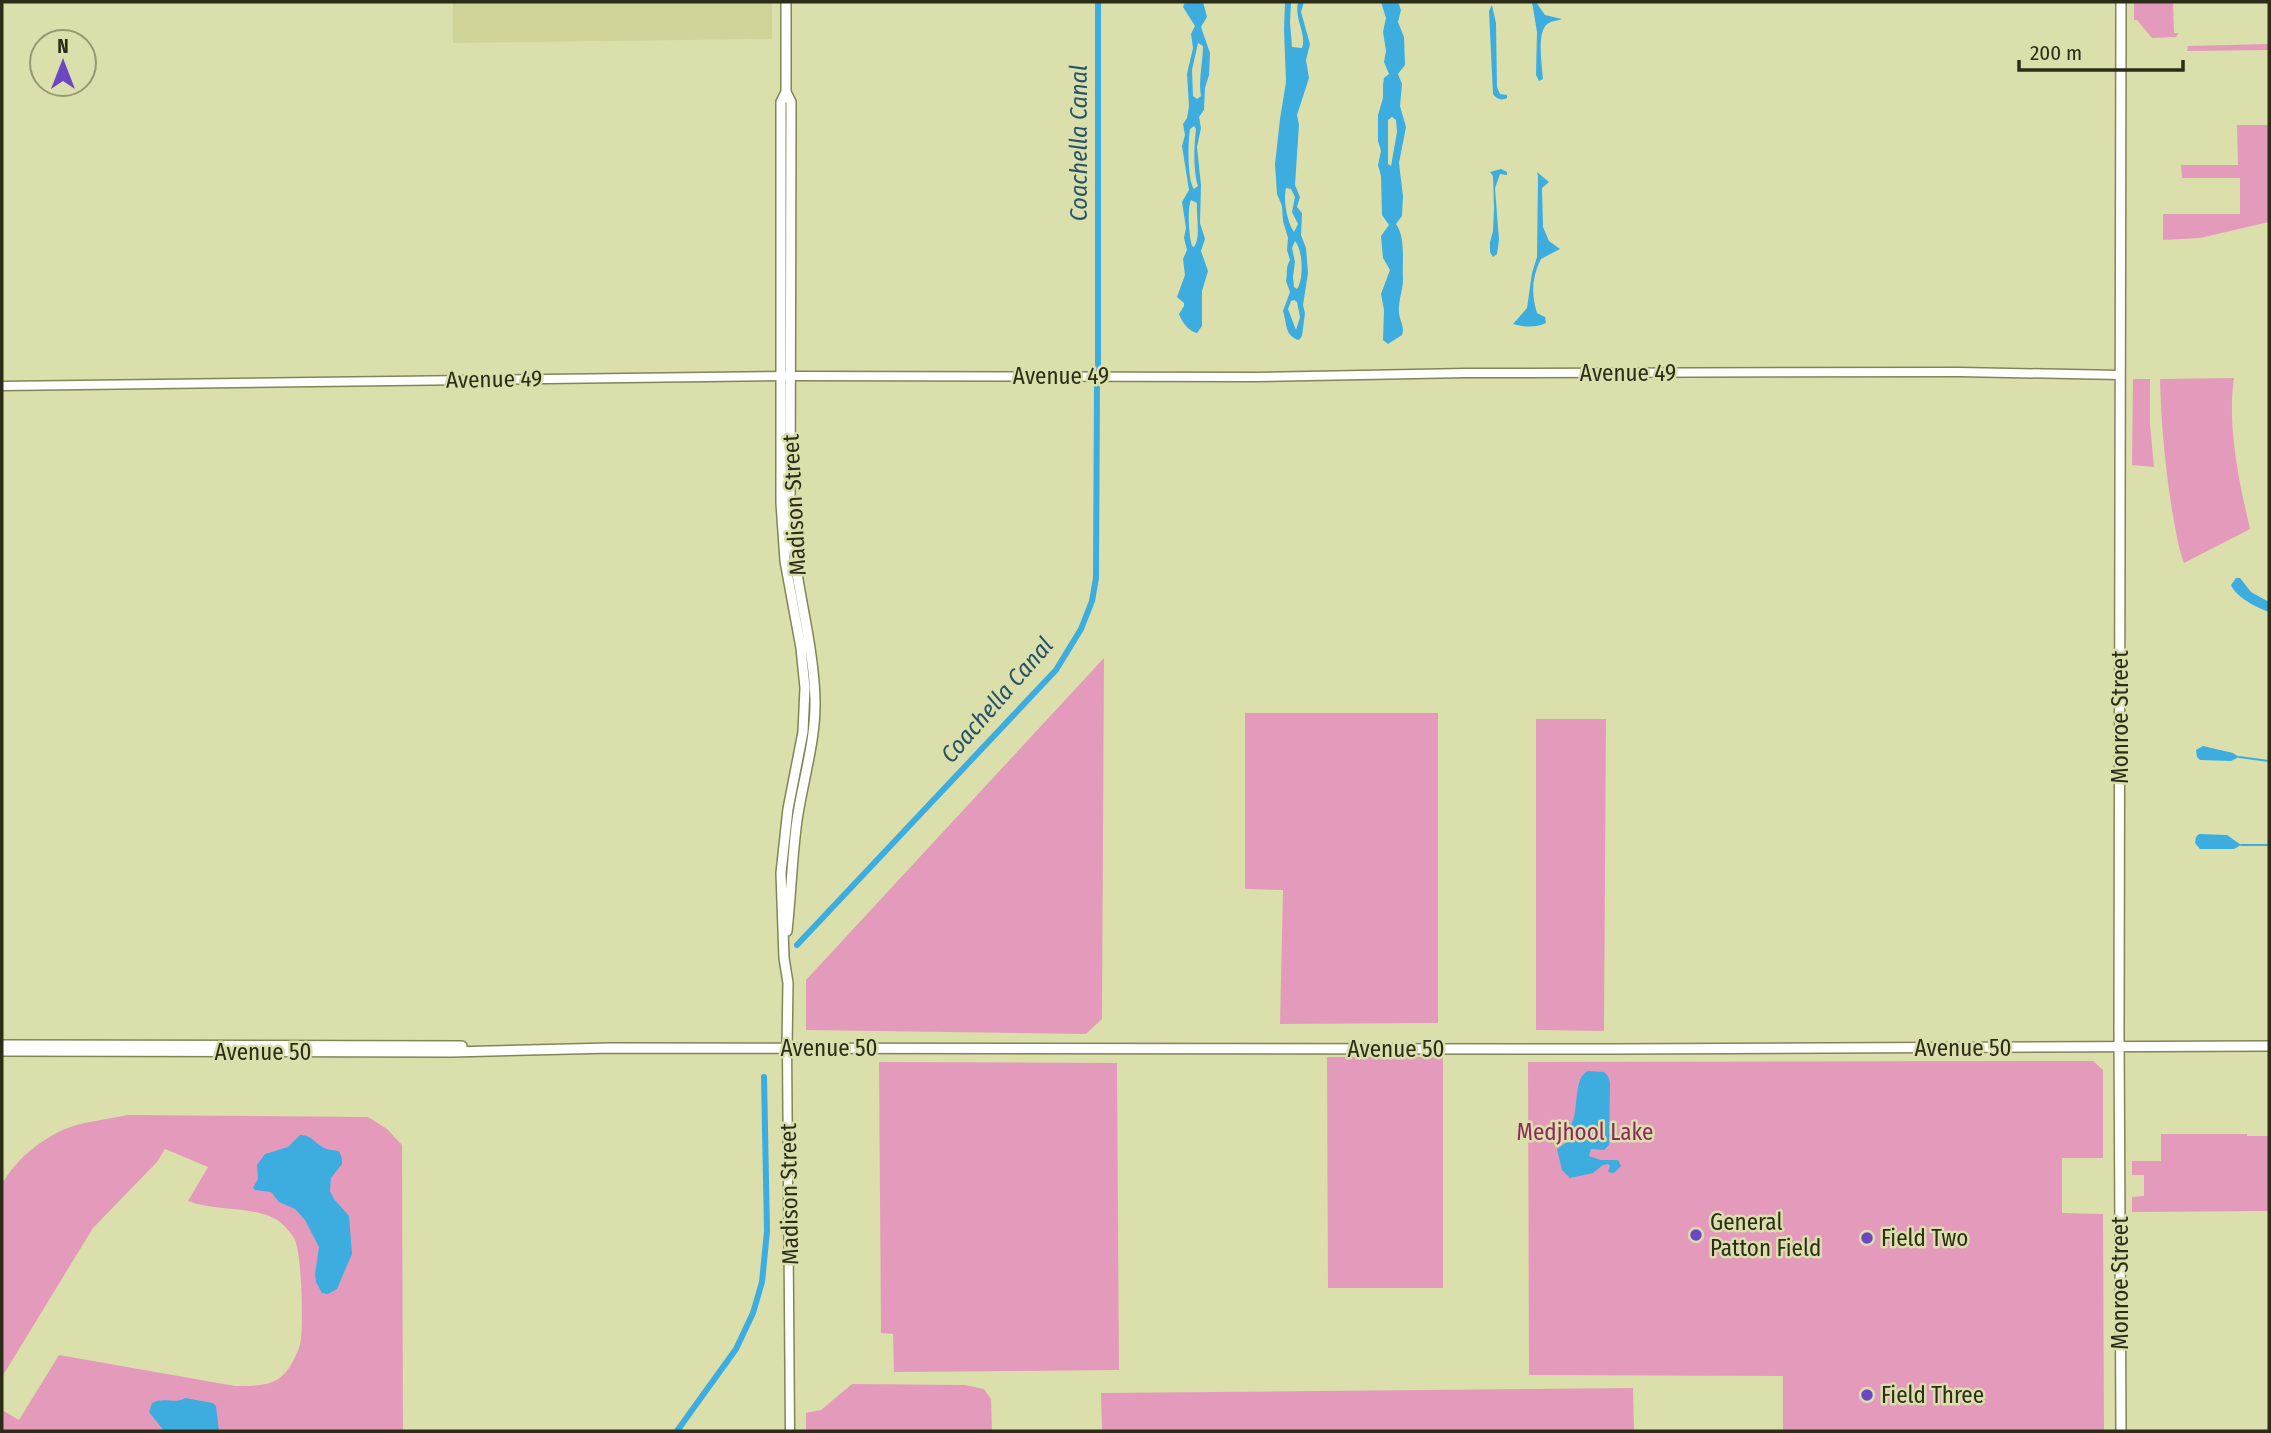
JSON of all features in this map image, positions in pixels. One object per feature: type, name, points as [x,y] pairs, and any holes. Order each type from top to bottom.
[{"type":"main road","name":"Madison Street","points":[[786,2],[786,92],[791,102],[786,376],[791,535],[811,655],[815,713],[812,746],[794,841],[784,958],[788,983],[787,1048]]},
{"type":"main road","name":"Monroe Street","points":[[2121,2],[2121,1431]]},
{"type":"main road","name":"Avenue 50","points":[[2,1045],[452,1046],[523,1049]]},
{"type":"main road","name":"Avenue 50","points":[[2,1051],[2269,1046]]},
{"type":"street","name":"Avenue 49","points":[[2,386],[786,376],[1253,377],[1466,373],[2120,375]]},
{"type":"street","name":"Madison Street","points":[[787,1048],[790,1431]]},
{"type":"shaded area","points":[[453,2],[772,2],[772,39],[453,43]]},
{"type":"green space","points":[[2134,2],[2173,2],[2174,33],[2179,33],[2176,37],[2152,38],[2137,20],[2134,20]]},
{"type":"green space","points":[[2269,44],[2269,50],[2187,51],[2188,46]]},
{"type":"green space","points":[[2237,125],[2269,125],[2269,222],[2200,238],[2163,240],[2163,214],[2240,214],[2240,178],[2182,178],[2181,165],[2238,165]]},
{"type":"green space","points":[[2234,378],[2233,435],[2250,529],[2184,563],[2167,477],[2160,379]]},
{"type":"green space","points":[[2133,379],[2150,379],[2154,467],[2132,465]]},
{"type":"green space","points":[[1104,658],[1102,1019],[1086,1034],[806,1030],[806,980]]},
{"type":"green space","points":[[1245,713],[1438,713],[1438,1023],[1280,1024],[1283,890],[1245,889]]},
{"type":"green space","points":[[1536,719],[1606,719],[1604,1031],[1536,1030]]},
{"type":"green space","points":[[1327,1057],[1443,1057],[1443,1288],[1328,1288]]},
{"type":"green space","name":"Medjhool Lake","points":[[2093,1061],[2103,1070],[2103,1158],[2062,1158],[2062,1213],[2103,1214],[2104,1431],[1783,1431],[1783,1376],[1529,1375],[1528,1062]]},
{"type":"green space","points":[[879,1062],[1117,1063],[1119,1370],[894,1372],[893,1334],[881,1333]]},
{"type":"green space","points":[[127,1115],[368,1117],[387,1129],[402,1145],[403,1431],[2,1431],[2,1410],[19,1420],[59,1355],[235,1386],[248,1386],[262,1385],[280,1378],[297,1352],[302,1330],[301,1287],[299,1257],[293,1236],[282,1224],[260,1213],[211,1207],[188,1201],[208,1167],[165,1149],[157,1162],[93,1228],[2,1377],[2,1184],[23,1157],[62,1130]]},
{"type":"green space","points":[[2161,1134],[2269,1136],[2269,1211],[2132,1212],[2132,1197],[2144,1196],[2144,1175],[2132,1175],[2132,1161],[2161,1161]]},
{"type":"green space","points":[[852,1384],[965,1385],[984,1389],[991,1399],[992,1431],[806,1431],[806,1413],[821,1410]]},
{"type":"green space","points":[[1633,1388],[1634,1431],[1102,1431],[1101,1393]]},
{"type":"water","points":[[1185,2],[1203,2],[1207,17],[1201,27],[1210,53],[1204,110],[1199,117],[1201,128],[1197,147],[1201,185],[1200,223],[1205,239],[1201,251],[1208,271],[1202,291],[1202,326],[1197,333],[1188,328],[1182,320],[1179,314],[1184,303],[1177,297],[1185,275],[1183,259],[1187,250],[1182,202],[1189,190],[1182,146],[1185,135],[1183,124],[1189,106],[1187,74],[1193,48],[1191,34],[1195,26],[1183,7]],"holes":[[[1198,43],[1203,46],[1201,96],[1197,99],[1193,96],[1192,70]],[[1194,126],[1196,129],[1194,158],[1198,186],[1194,189],[1189,169],[1190,129]],[[1191,200],[1197,203],[1198,232],[1194,247],[1189,230]]]},
{"type":"water","points":[[1285,2],[1291,2],[1292,47],[1302,48],[1303,37],[1297,9],[1298,2],[1304,2],[1301,12],[1310,44],[1306,60],[1309,78],[1297,115],[1299,125],[1295,185],[1300,197],[1297,207],[1302,213],[1301,235],[1306,248],[1308,273],[1302,336],[1299,340],[1288,332],[1283,311],[1290,292],[1286,281],[1290,260],[1282,206],[1277,194],[1275,164],[1286,82]],"holes":[[[1286,188],[1291,189],[1295,197],[1292,212],[1298,224],[1294,232],[1286,211]],[[1295,241],[1301,258],[1302,272],[1297,289],[1294,287],[1295,262],[1292,248]],[[1291,301],[1297,302],[1300,317],[1296,330],[1288,309]]]},
{"type":"water","points":[[1381,2],[1398,2],[1401,10],[1398,22],[1404,37],[1405,65],[1398,74],[1402,84],[1400,106],[1406,127],[1399,163],[1403,196],[1402,216],[1396,224],[1403,251],[1403,284],[1399,309],[1403,329],[1402,335],[1388,344],[1383,340],[1384,310],[1381,294],[1390,270],[1383,258],[1381,236],[1389,225],[1382,215],[1381,176],[1378,165],[1381,151],[1378,141],[1378,115],[1383,98],[1384,78],[1389,74],[1384,62],[1386,51],[1383,32],[1386,18]],"holes":[[[1392,117],[1396,120],[1397,132],[1391,166],[1388,164],[1388,120]]]},
{"type":"water","points":[[1532,2],[1536,2],[1545,15],[1562,19],[1546,25],[1543,30],[1543,79],[1539,81],[1536,75],[1537,32]]},
{"type":"water","points":[[1492,5],[1496,23],[1497,87],[1500,94],[1507,95],[1507,98],[1503,99],[1493,94],[1489,11]]},
{"type":"water","points":[[1501,169],[1507,172],[1507,175],[1500,174],[1495,188],[1499,240],[1497,254],[1493,257],[1490,242],[1493,231],[1493,176],[1490,172]]},
{"type":"water","points":[[1537,172],[1549,182],[1542,188],[1543,227],[1549,241],[1560,249],[1541,259],[1534,279],[1535,306],[1537,313],[1545,317],[1546,323],[1525,326],[1513,324],[1527,308],[1537,257]]},
{"type":"water","points":[[2236,578],[2240,578],[2251,592],[2269,602],[2269,612],[2238,594],[2231,585]]},
{"type":"water","points":[[2203,746],[2239,757],[2231,761],[2200,760],[2196,750]]},
{"type":"water","points":[[2199,834],[2227,835],[2241,845],[2234,849],[2200,849],[2195,843]]},
{"type":"water","points":[[1588,1071],[1604,1072],[1610,1083],[1609,1145],[1604,1150],[1591,1149],[1589,1156],[1601,1160],[1618,1160],[1621,1166],[1614,1173],[1608,1172],[1608,1164],[1593,1173],[1570,1178],[1562,1170],[1557,1149],[1574,1135],[1571,1125],[1578,1087],[1583,1075]]},
{"type":"water","points":[[300,1135],[309,1137],[325,1148],[339,1151],[342,1158],[342,1164],[331,1178],[330,1191],[349,1216],[352,1254],[337,1289],[328,1294],[322,1293],[316,1282],[319,1247],[305,1220],[295,1209],[279,1202],[271,1192],[253,1188],[258,1179],[257,1165],[265,1154],[288,1147]]},
{"type":"water","points":[[185,1398],[213,1403],[216,1406],[219,1431],[164,1431],[149,1412],[152,1403],[157,1401],[177,1401]]},
{"type":"waterway","name":"Coachella Canal","points":[[1098,2],[1098,368]]},
{"type":"waterway","name":"Coachella Canal","points":[[797,945],[1056,670],[1081,629],[1092,601],[1096,578],[1097,382]]},
{"type":"waterway","points":[[2239,757],[2269,761]]},
{"type":"waterway","points":[[2241,845],[2269,845]]},
{"type":"waterway","name":"Coachella Canal","points":[[677,1431],[736,1349],[753,1313],[762,1282],[767,1231],[764,1077]]},
{"type":"waterway","points":[[1609,1136],[1621,1138]]},
{"type":"place","name":"General Patton Field","points":[[1696,1235]]},
{"type":"place","name":"Field Two","points":[[1867,1238]]},
{"type":"place","name":"Field Three","points":[[1867,1395]]}]
